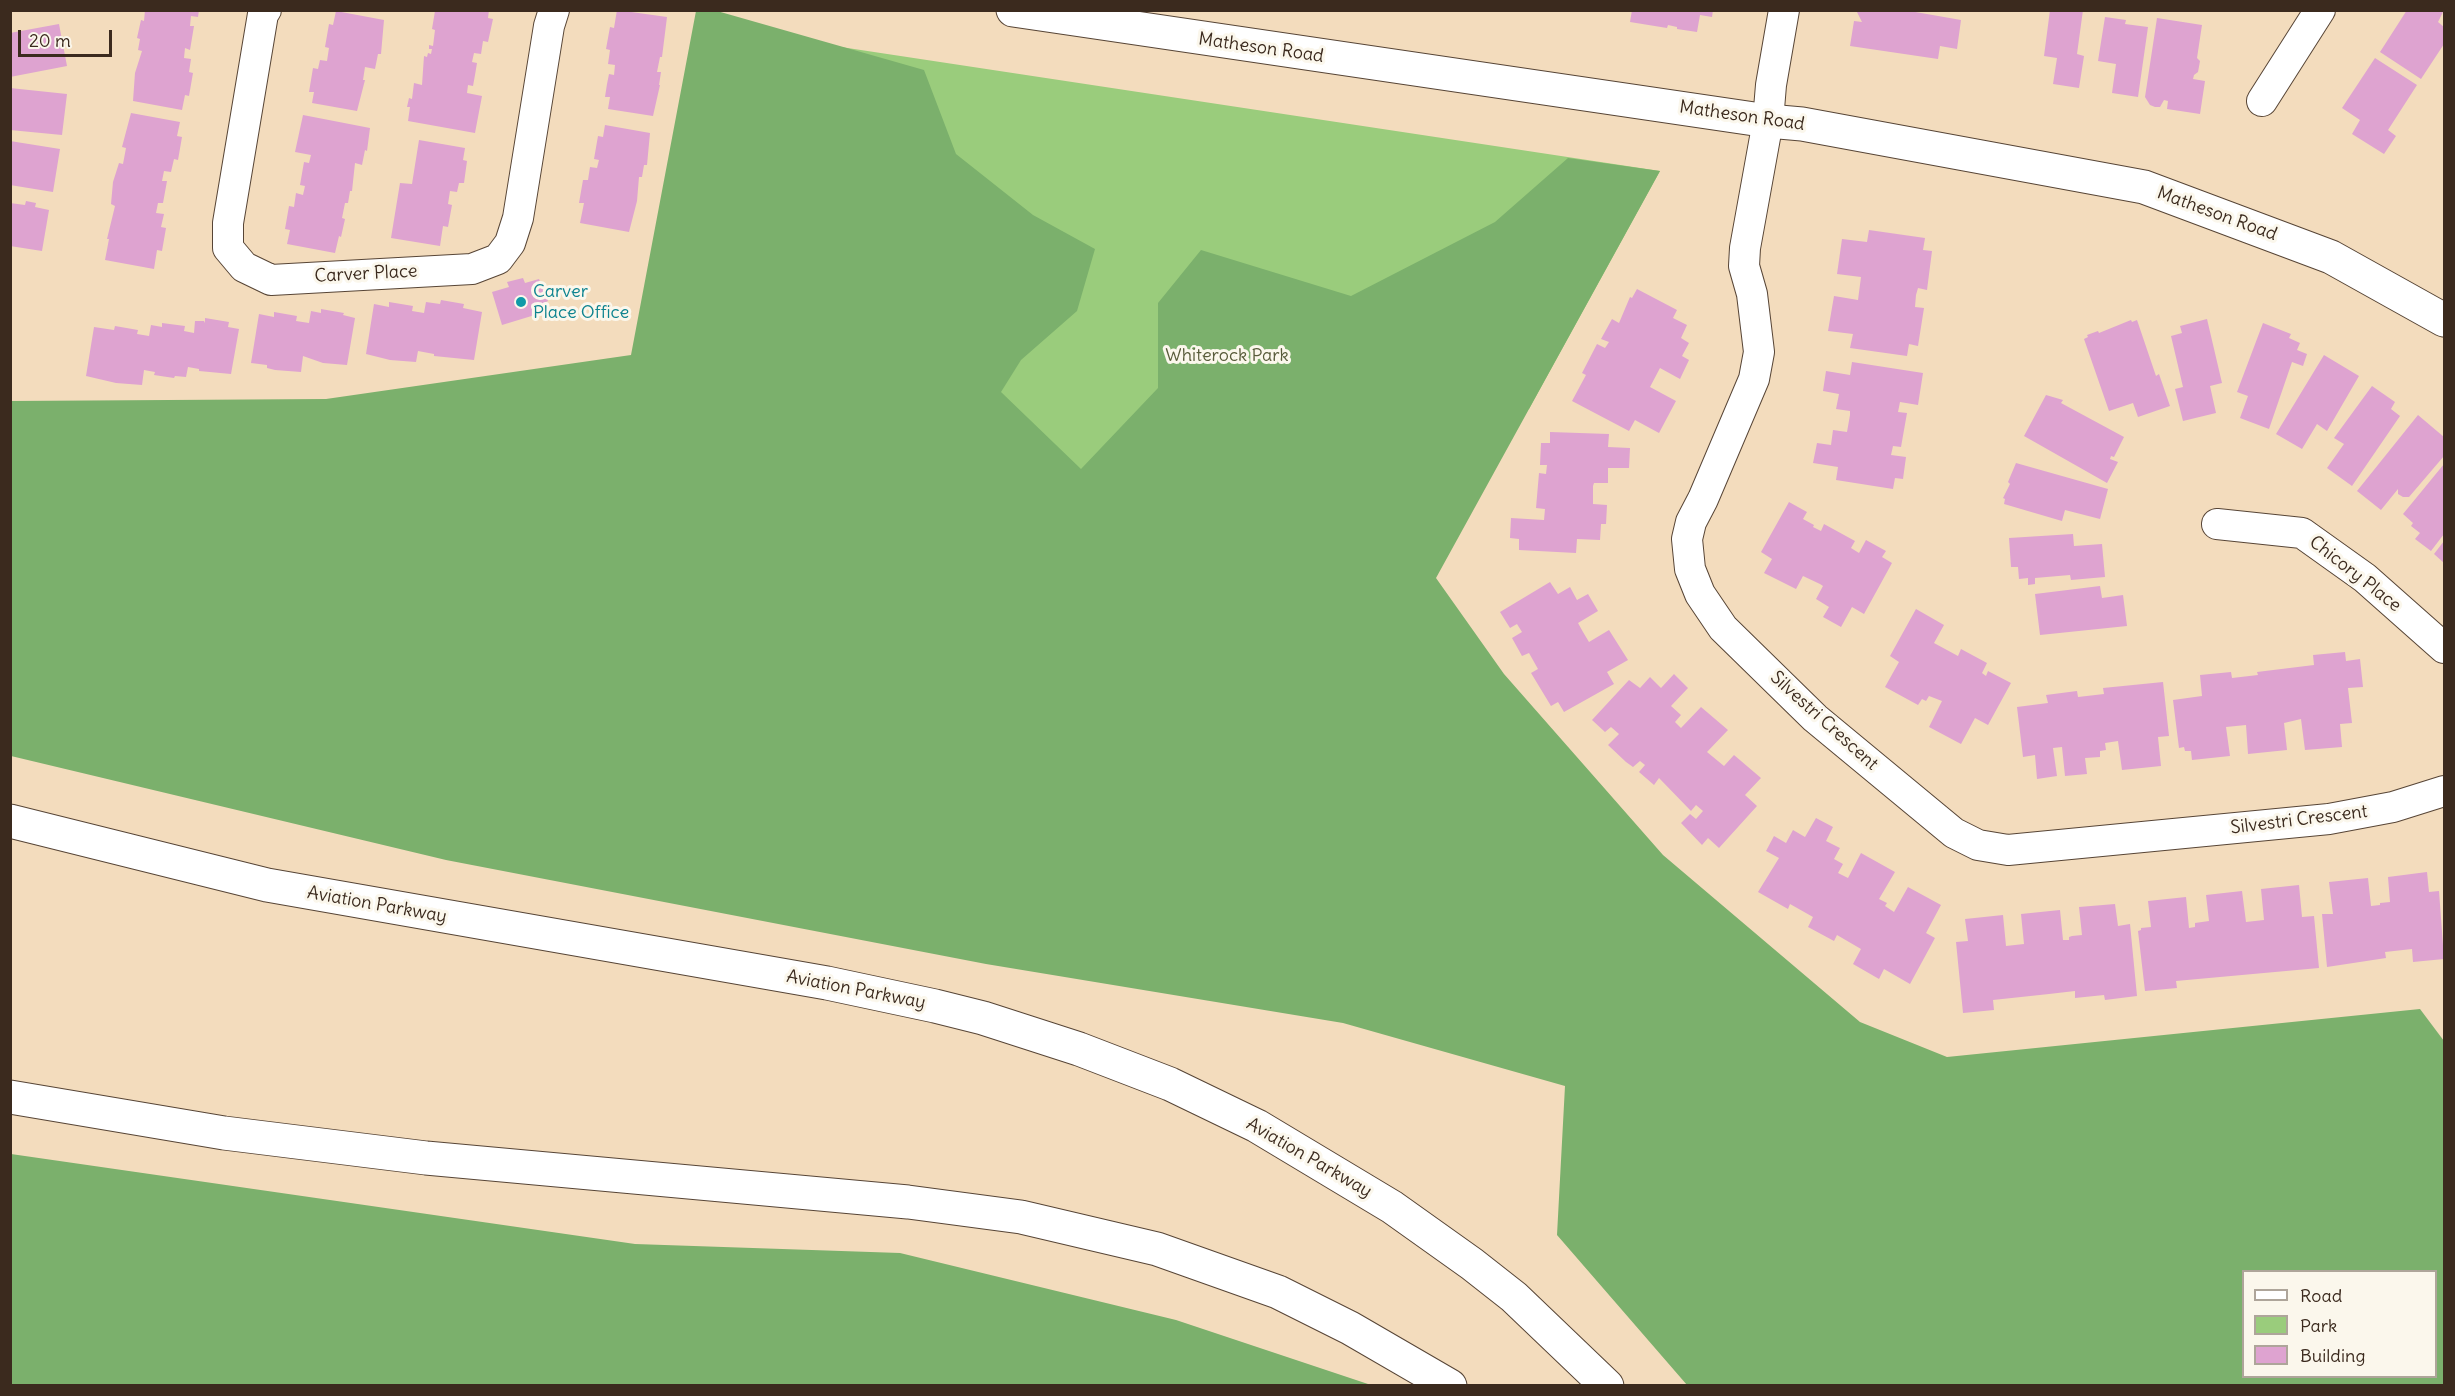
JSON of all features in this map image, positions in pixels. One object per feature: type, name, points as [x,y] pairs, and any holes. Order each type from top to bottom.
[{"type":"main road","name":"Matheson Road","points":[[1013,10],[1813,126],[2144,187],[2331,257],[2445,320]]},
{"type":"main road","name":"Aviation Parkway","points":[[10,821],[267,885],[827,983],[935,1006],[983,1018],[1079,1049],[1170,1084],[1257,1126],[1392,1207],[1514,1297],[1607,1386]]},
{"type":"main road","points":[[10,1097],[213,1131],[426,1158],[908,1202],[1021,1217],[1158,1249],[1278,1292],[1350,1328],[1450,1386]]},
{"type":"street","name":"Carver Place","points":[[266,10],[261,26],[228,223],[228,248],[244,267],[271,280],[472,269],[498,260],[510,243],[518,218],[549,26],[554,10]]},
{"type":"street","name":"Silvestri Crescent","points":[[1784,10],[1771,85],[1768,121],[1745,248],[1744,266],[1752,294],[1759,352],[1754,379],[1691,522],[1687,539],[1690,569],[1700,594],[1723,628],[1815,718],[1954,833],[1978,845],[2008,850],[2329,819],[2393,807],[2445,791]]},
{"type":"street","points":[[2262,101],[2320,10]]},
{"type":"street","name":"Chicory Place","points":[[2217,524],[2302,532],[2365,578],[2445,648]]},
{"type":"green space","points":[[696,11],[717,11],[924,70],[956,154],[1033,215],[1095,249],[1077,311],[1021,360],[1001,392],[1081,469],[1158,388],[1158,303],[1201,250],[1351,296],[1495,222],[1568,158],[1660,171],[1436,578],[1504,674],[1663,855],[1860,1022],[1947,1057],[2420,1009],[2444,1041],[2444,1385],[1687,1385],[1557,1235],[1565,1086],[1343,1023],[986,964],[446,860],[11,756],[11,401],[326,399],[631,355]]},
{"type":"green space","name":"Whiterock Park","points":[[791,37],[841,47],[1660,171],[1529,409],[844,547]]},
{"type":"green space","points":[[11,1154],[635,1244],[900,1253],[1176,1320],[1371,1385],[11,1385]]},
{"type":"building","points":[[145,10],[199,10],[198,17],[191,16],[190,26],[194,26],[190,50],[185,48],[184,58],[191,59],[189,72],[193,73],[189,96],[185,95],[182,110],[133,101],[135,73],[142,51],[138,50],[140,39],[137,38],[141,20],[144,21]]},
{"type":"building","points":[[489,10],[488,18],[493,19],[488,42],[483,41],[481,54],[474,53],[472,62],[477,63],[475,75],[473,86],[468,85],[467,93],[482,96],[475,133],[408,121],[410,107],[407,107],[409,98],[412,99],[414,83],[422,85],[424,56],[431,54],[432,49],[429,49],[429,45],[433,46],[435,30],[432,29],[435,11]]},
{"type":"building","points":[[617,10],[667,17],[662,57],[660,57],[657,72],[661,72],[660,85],[653,116],[608,109],[610,97],[605,97],[607,84],[609,74],[614,75],[615,65],[608,64],[610,50],[606,49],[610,27],[614,28]]},
{"type":"building","points":[[1632,10],[1713,10],[1712,17],[1700,15],[1697,32],[1668,25],[1667,28],[1630,22]]},
{"type":"building","points":[[1856,10],[1904,10],[1961,20],[1957,49],[1940,46],[1938,59],[1850,46],[1854,21],[1862,22]]},
{"type":"building","points":[[2050,10],[2083,10],[2077,54],[2084,56],[2079,88],[2053,84],[2057,58],[2044,56]]},
{"type":"building","points":[[2407,10],[2444,10],[2438,22],[2444,27],[2444,44],[2421,79],[2380,52]]},
{"type":"building","points":[[336,11],[384,20],[381,54],[378,54],[375,69],[365,67],[363,80],[365,80],[357,111],[312,103],[314,92],[309,92],[313,68],[318,69],[320,60],[327,61],[329,48],[325,47],[329,24],[333,25]]},
{"type":"building","points":[[2105,17],[2126,20],[2125,24],[2148,27],[2138,97],[2112,93],[2116,64],[2098,61]]},
{"type":"building","points":[[2157,18],[2202,25],[2197,58],[2200,61],[2198,72],[2193,79],[2205,81],[2200,114],[2167,109],[2168,101],[2164,100],[2160,107],[2155,107],[2150,105],[2145,97]]},
{"type":"building","points":[[59,24],[67,66],[10,77],[10,33]]},
{"type":"building","points":[[2375,58],[2417,85],[2388,130],[2396,136],[2384,154],[2352,134],[2360,120],[2342,108]]},
{"type":"building","points":[[10,88],[67,94],[62,135],[10,130]]},
{"type":"building","points":[[131,113],[180,122],[177,136],[182,137],[178,160],[174,159],[171,172],[164,171],[162,181],[167,181],[163,203],[158,203],[156,213],[164,214],[161,227],[166,228],[162,251],[157,250],[154,269],[105,260],[109,239],[107,239],[115,206],[111,204],[113,182],[119,163],[123,164],[126,148],[122,147]]},
{"type":"building","points":[[303,115],[370,128],[367,151],[365,150],[362,165],[355,163],[352,191],[350,191],[348,203],[345,203],[342,218],[345,219],[335,253],[287,244],[290,230],[285,229],[289,206],[294,207],[296,193],[303,195],[305,186],[300,185],[304,162],[309,163],[311,155],[295,152]]},
{"type":"building","points":[[605,125],[650,133],[647,165],[644,165],[642,177],[639,177],[637,201],[629,232],[580,223],[584,203],[579,203],[583,180],[588,180],[590,167],[597,168],[599,160],[594,159],[598,136],[603,137]]},
{"type":"building","points":[[419,140],[465,148],[463,160],[467,161],[464,183],[459,183],[457,192],[450,191],[448,204],[452,205],[448,227],[443,226],[440,246],[391,238],[400,183],[412,184]]},
{"type":"building","points":[[10,141],[60,149],[53,192],[10,185]]},
{"type":"building","points":[[26,201],[36,203],[35,207],[49,210],[42,251],[10,246],[10,203],[25,205]]},
{"type":"building","points":[[1869,230],[1925,238],[1923,250],[1932,251],[1927,290],[1918,288],[1916,295],[1915,307],[1924,308],[1918,346],[1909,344],[1907,356],[1850,348],[1853,334],[1828,331],[1834,296],[1858,300],[1861,277],[1837,274],[1842,239],[1867,242]]},
{"type":"building","name":"Carver Place Office","points":[[523,278],[525,283],[539,279],[548,301],[546,302],[548,311],[502,325],[492,292],[509,287],[507,282]]},
{"type":"building","points":[[1637,289],[1677,310],[1673,318],[1687,325],[1681,338],[1689,343],[1682,356],[1689,360],[1680,379],[1660,368],[1650,387],[1676,401],[1659,433],[1635,420],[1629,431],[1572,401],[1586,375],[1582,373],[1597,344],[1605,348],[1609,342],[1601,339],[1612,319],[1619,323],[1630,297],[1632,298]]},
{"type":"building","points":[[441,300],[464,304],[463,308],[482,312],[474,360],[434,356],[434,354],[418,351],[416,362],[390,360],[366,354],[374,304],[389,307],[389,302],[413,306],[412,311],[424,313],[426,302],[440,304]]},
{"type":"building","points":[[321,309],[344,313],[343,315],[355,318],[347,365],[323,363],[303,356],[301,372],[275,370],[267,368],[267,365],[251,363],[259,314],[274,317],[274,312],[297,316],[296,321],[309,323],[311,311],[321,313]]},
{"type":"building","points":[[205,318],[229,322],[228,327],[239,329],[231,374],[199,371],[199,369],[188,367],[186,377],[175,376],[174,378],[154,375],[155,372],[144,370],[142,385],[116,383],[86,376],[94,327],[114,330],[115,326],[138,330],[137,334],[149,336],[151,325],[162,327],[162,323],[185,326],[184,331],[194,333],[195,321],[205,323]]},
{"type":"building","points":[[2207,319],[2222,383],[2210,386],[2216,413],[2183,421],[2175,389],[2183,387],[2171,336],[2182,333],[2180,326]]},
{"type":"building","points":[[2131,320],[2132,322],[2137,320],[2156,376],[2159,374],[2170,406],[2138,417],[2133,403],[2109,411],[2084,339],[2088,337],[2087,335],[2098,331],[2099,333]]},
{"type":"building","points":[[2263,323],[2291,334],[2289,338],[2300,343],[2297,350],[2307,354],[2303,366],[2292,362],[2269,429],[2240,418],[2248,396],[2237,392]]},
{"type":"building","points":[[2324,355],[2359,376],[2327,431],[2317,424],[2302,449],[2276,434]]},
{"type":"building","points":[[1852,362],[1923,373],[1918,405],[1900,402],[1898,412],[1907,413],[1901,447],[1893,446],[1891,455],[1906,457],[1903,479],[1895,478],[1893,489],[1836,480],[1838,467],[1813,463],[1817,443],[1831,445],[1833,430],[1847,432],[1850,415],[1850,411],[1836,409],[1839,394],[1823,391],[1826,371],[1850,375]]},
{"type":"building","points":[[2372,386],[2395,402],[2391,409],[2400,416],[2352,486],[2327,468],[2344,444],[2334,438]]},
{"type":"building","points":[[2046,395],[2063,400],[2061,403],[2124,437],[2114,457],[2111,456],[2110,459],[2118,462],[2107,483],[2024,436]]},
{"type":"building","points":[[2418,415],[2444,437],[2444,456],[2409,497],[2398,494],[2398,489],[2381,510],[2357,491]]},
{"type":"building","points":[[1550,432],[1609,434],[1608,447],[1630,448],[1629,468],[1608,468],[1608,483],[1594,483],[1593,504],[1607,505],[1606,524],[1601,524],[1600,540],[1577,539],[1576,553],[1519,550],[1519,539],[1510,538],[1511,518],[1544,520],[1545,509],[1536,508],[1539,473],[1546,474],[1547,465],[1540,465],[1541,443],[1550,443]]},
{"type":"building","points":[[2016,463],[2108,489],[2100,519],[2065,510],[2062,521],[2004,504],[2005,499],[2003,498]]},
{"type":"building","points":[[2444,464],[2444,534],[2431,551],[2415,539],[2420,533],[2411,526],[2413,523],[2403,514]]},
{"type":"building","points":[[1789,502],[1807,512],[1803,519],[1814,525],[1813,527],[1821,531],[1824,524],[1855,541],[1851,548],[1859,553],[1866,540],[1886,551],[1882,557],[1892,563],[1864,614],[1852,607],[1841,627],[1823,617],[1829,607],[1816,599],[1823,586],[1803,576],[1796,589],[1764,573],[1772,559],[1761,552]]},
{"type":"building","points":[[2073,534],[2074,546],[2102,544],[2105,577],[2071,580],[2070,575],[2035,578],[2035,584],[2028,585],[2028,578],[2019,579],[2018,567],[2011,567],[2009,538]]},
{"type":"building","points":[[2444,541],[2444,563],[2434,554]]},
{"type":"building","points":[[1550,582],[1558,594],[1570,587],[1577,600],[1588,594],[1598,611],[1578,623],[1589,642],[1609,630],[1628,660],[1607,672],[1614,684],[1564,712],[1558,702],[1551,706],[1531,673],[1538,669],[1529,653],[1522,656],[1512,638],[1522,632],[1517,624],[1510,628],[1500,612]]},
{"type":"building","points":[[2100,586],[2102,598],[2123,595],[2127,626],[2040,635],[2035,594]]},
{"type":"building","points":[[1916,609],[1944,625],[1934,643],[1958,656],[1961,649],[1987,663],[1982,673],[1986,676],[1988,671],[2011,683],[1988,725],[1975,718],[1961,744],[1929,727],[1942,701],[1929,696],[1926,701],[1922,699],[1918,705],[1885,687],[1899,662],[1890,656]]},
{"type":"building","points":[[2345,652],[2346,661],[2360,659],[2363,687],[2348,688],[2352,723],[2340,724],[2342,747],[2305,750],[2301,719],[2284,723],[2287,750],[2248,754],[2246,725],[2226,727],[2230,756],[2192,760],[2191,751],[2185,751],[2184,747],[2179,748],[2173,700],[2202,696],[2200,675],[2231,672],[2232,678],[2258,675],[2257,672],[2314,665],[2313,655]]},
{"type":"building","points":[[1674,674],[1688,688],[1671,706],[1681,715],[1675,722],[1681,728],[1701,707],[1728,730],[1707,752],[1724,766],[1734,755],[1761,778],[1745,795],[1757,806],[1719,848],[1708,838],[1702,845],[1681,823],[1690,814],[1696,819],[1703,811],[1696,805],[1691,811],[1659,778],[1654,785],[1639,772],[1645,765],[1640,761],[1633,767],[1608,745],[1619,734],[1611,727],[1605,732],[1592,720],[1629,680],[1640,688],[1650,677],[1661,688]]},
{"type":"building","points":[[2163,682],[2169,736],[2158,737],[2161,766],[2122,770],[2118,741],[2105,743],[2106,750],[2100,751],[2100,757],[2085,758],[2087,774],[2065,776],[2062,747],[2053,748],[2057,776],[2037,779],[2035,755],[2023,757],[2017,707],[2048,703],[2046,695],[2077,691],[2078,697],[2104,694],[2103,688]]},
{"type":"building","points":[[1816,818],[1833,827],[1826,841],[1840,848],[1834,859],[1843,864],[1838,873],[1848,878],[1861,853],[1895,872],[1879,899],[1887,903],[1885,906],[1894,912],[1908,887],[1941,905],[1926,933],[1935,938],[1910,984],[1884,969],[1879,979],[1853,964],[1861,949],[1837,935],[1834,941],[1808,927],[1813,917],[1790,904],[1788,909],[1758,892],[1779,858],[1766,851],[1774,836],[1786,843],[1793,830],[1805,837]]},
{"type":"building","points":[[2427,872],[2429,892],[2439,891],[2444,959],[2413,962],[2412,949],[2385,952],[2386,958],[2327,967],[2322,914],[2333,914],[2329,882],[2368,878],[2371,906],[2390,902],[2388,877]]},
{"type":"building","points":[[2299,885],[2302,917],[2314,916],[2319,968],[2176,981],[2177,988],[2145,991],[2138,931],[2141,928],[2151,927],[2148,901],[2186,897],[2189,928],[2195,927],[2195,923],[2209,921],[2206,895],[2242,891],[2246,922],[2264,920],[2261,889]]},
{"type":"building","points":[[2115,904],[2118,926],[2130,924],[2137,996],[2105,1000],[2104,995],[2075,998],[2075,991],[1993,1000],[1994,1010],[1963,1013],[1956,942],[1968,941],[1965,919],[2003,915],[2006,946],[2024,944],[2021,914],[2060,910],[2063,940],[2069,940],[2069,937],[2082,935],[2079,907]]},
{"type":"place","name":"Carver Place Office","points":[[521,302]]}]
